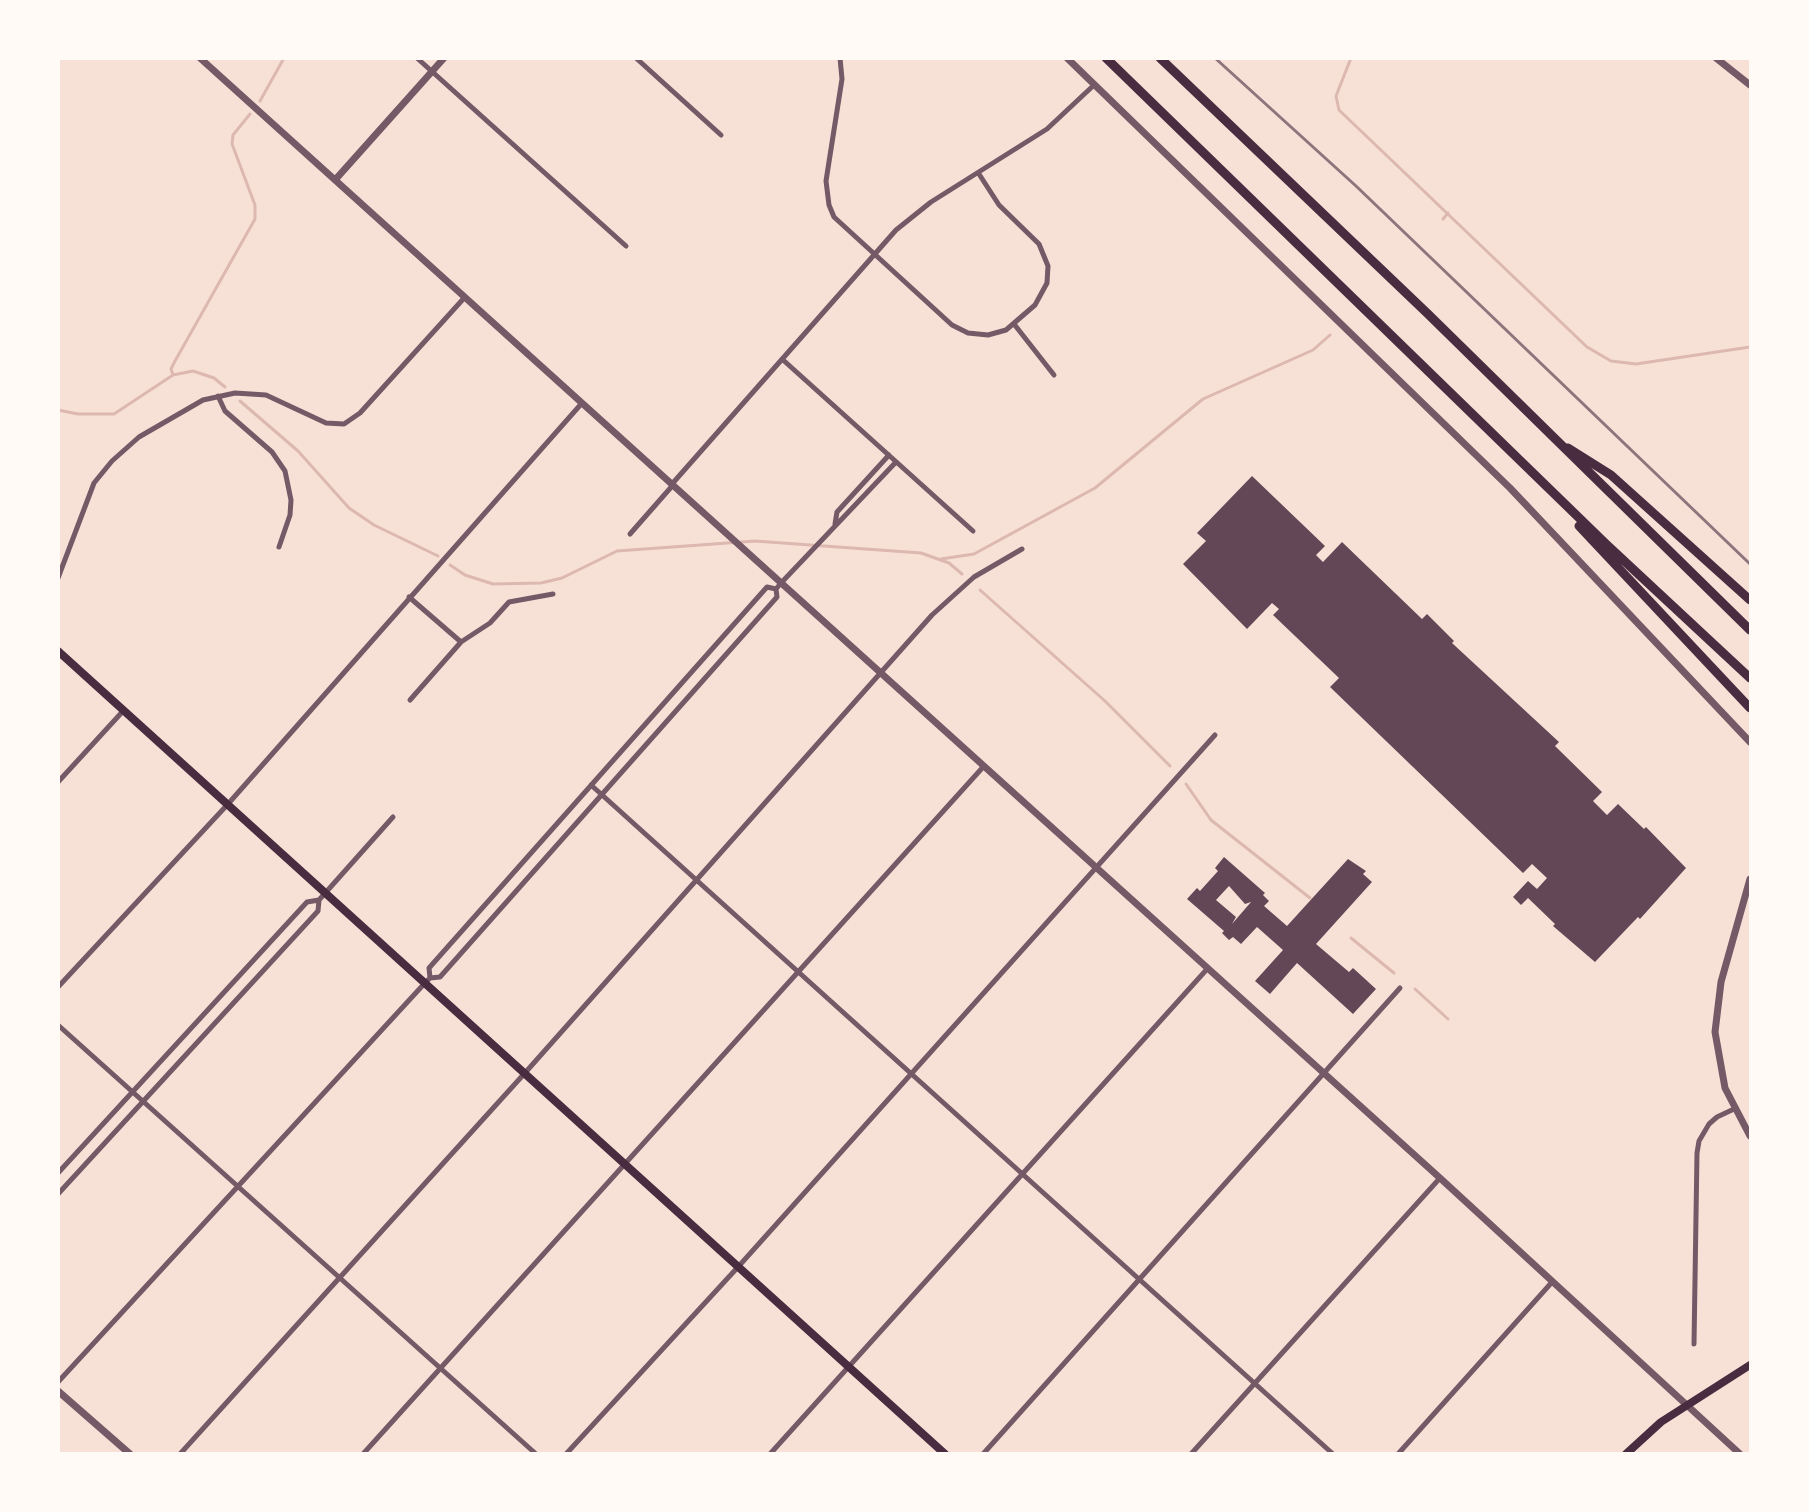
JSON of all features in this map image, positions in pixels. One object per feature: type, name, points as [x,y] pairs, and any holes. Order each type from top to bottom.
[{"type":"highway","points":[[1106,58],[1506,444],[1606,544],[1750,678]]},
{"type":"highway","points":[[1160,58],[1428,314],[1750,630]]},
{"type":"highway","points":[[1550,436],[1611,475],[1750,600]]},
{"type":"highway","points":[[1506,444],[1750,708]]},
{"type":"main road","points":[[58,651],[945,1454]]},
{"type":"main road","points":[[1626,1454],[1661,1422],[1750,1365]]},
{"type":"street","points":[[201,58],[746,551],[779,586],[880,672],[1324,1072],[1740,1454]]},
{"type":"street","points":[[417,58],[627,246]]},
{"type":"street","points":[[335,180],[444,58]]},
{"type":"street","points":[[636,58],[721,135]]},
{"type":"street","points":[[840,58],[842,79],[826,192],[834,217],[948,321],[962,331],[987,335],[1002,332],[1014,324],[1042,295],[1048,277],[1047,261],[1039,244],[999,205],[979,174]]},
{"type":"street","points":[[1066,58],[1516,494],[1750,742]]},
{"type":"street","points":[[1716,58],[1750,85]]},
{"type":"street","points":[[630,534],[874,255],[923,207],[979,174],[1047,129],[1094,85]]},
{"type":"street","points":[[58,578],[94,483],[112,460],[139,437],[171,417],[218,396],[245,392],[266,394],[326,423],[344,424],[360,413],[465,297]]},
{"type":"street","points":[[1014,324],[1054,375]]},
{"type":"street","points":[[783,358],[974,531]]},
{"type":"street","points":[[218,396],[225,411],[273,452],[285,471],[291,500],[288,522],[279,547]]},
{"type":"street","points":[[58,987],[228,804],[582,403]]},
{"type":"street","points":[[835,524],[837,512],[889,455]]},
{"type":"street","points":[[58,1382],[424,984],[430,978],[440,977],[777,597],[779,586],[809,552],[835,524],[845,518],[896,462]]},
{"type":"street","points":[[180,1454],[524,1074],[880,672],[955,593],[982,572],[1022,549]]},
{"type":"street","points":[[430,978],[429,968],[591,785],[768,587],[779,586]]},
{"type":"street","points":[[410,700],[461,642],[490,623],[509,602],[553,594]]},
{"type":"street","points":[[409,597],[461,642]]},
{"type":"street","points":[[686,679],[696,688]]},
{"type":"street","points":[[58,782],[124,710]]},
{"type":"street","points":[[566,1454],[738,1267],[1215,735]]},
{"type":"street","points":[[363,1454],[984,766]]},
{"type":"street","points":[[591,785],[1333,1454]]},
{"type":"street","points":[[58,1194],[318,911],[319,900],[393,817]]},
{"type":"street","points":[[1750,879],[1720,982],[1715,1021],[1722,1078],[1734,1109],[1750,1136]]},
{"type":"street","points":[[505,882],[515,892]]},
{"type":"street","points":[[58,1173],[308,902],[319,900]]},
{"type":"street","points":[[770,1454],[850,1368],[1208,968]]},
{"type":"street","points":[[983,1454],[1400,988]]},
{"type":"street","points":[[58,1025],[536,1454]]},
{"type":"street","points":[[1694,1344],[1697,1153],[1700,1141],[1709,1124],[1717,1117],[1734,1109]]},
{"type":"street","points":[[1191,1454],[1440,1178]]},
{"type":"street","points":[[1398,1454],[1553,1281]]},
{"type":"street","points":[[58,1391],[130,1454]]},
{"type":"building","points":[[1252,476],[1325,546],[1316,555],[1323,562],[1342,542],[1422,619],[1427,614],[1454,641],[1452,643],[1559,742],[1555,746],[1602,792],[1593,801],[1607,815],[1618,804],[1644,829],[1646,827],[1686,868],[1640,919],[1638,917],[1595,962],[1553,926],[1555,924],[1528,898],[1521,905],[1513,897],[1528,881],[1537,889],[1547,878],[1532,864],[1523,873],[1330,687],[1339,678],[1273,615],[1279,609],[1272,603],[1247,629],[1183,564],[1206,541],[1197,533]]},
{"type":"building","points":[[1224,857],[1265,893],[1263,895],[1269,901],[1264,906],[1287,926],[1348,859],[1366,871],[1363,874],[1372,882],[1316,944],[1349,972],[1353,968],[1376,989],[1353,1014],[1297,963],[1270,994],[1255,981],[1283,950],[1257,927],[1241,944],[1233,937],[1229,940],[1222,933],[1224,931],[1187,899],[1197,888],[1200,891],[1218,871],[1215,868]],"holes":[[[1229,886],[1245,904],[1251,902],[1232,924],[1236,917],[1216,900]]]},
{"type":"waterway","points":[[260,101],[284,58]]},
{"type":"waterway","points":[[1351,58],[1336,96],[1339,110],[1587,347],[1611,361],[1636,364],[1750,347]]},
{"type":"waterway","points":[[173,375],[171,369],[175,361],[255,219],[255,205],[232,144],[233,135],[250,114]]},
{"type":"waterway","points":[[1443,219],[1448,213]]},
{"type":"waterway","points":[[941,559],[974,554],[1095,488],[1203,399],[1313,350],[1330,335]]},
{"type":"waterway","points":[[58,410],[78,414],[114,414],[173,375],[193,371],[214,378],[225,387]]},
{"type":"waterway","points":[[240,401],[298,451],[349,508],[374,525],[438,556]]},
{"type":"waterway","points":[[450,565],[465,575],[493,584],[541,583],[562,578],[617,551],[755,541],[921,553],[949,563],[962,574]]},
{"type":"waterway","points":[[980,590],[1105,701],[1170,766]]},
{"type":"waterway","points":[[1186,784],[1211,820],[1310,898]]},
{"type":"waterway","points":[[1351,938],[1394,973]]},
{"type":"waterway","points":[[1415,989],[1448,1019]]},
{"type":"railway","points":[[1215,58],[1356,186],[1750,564]]}]
